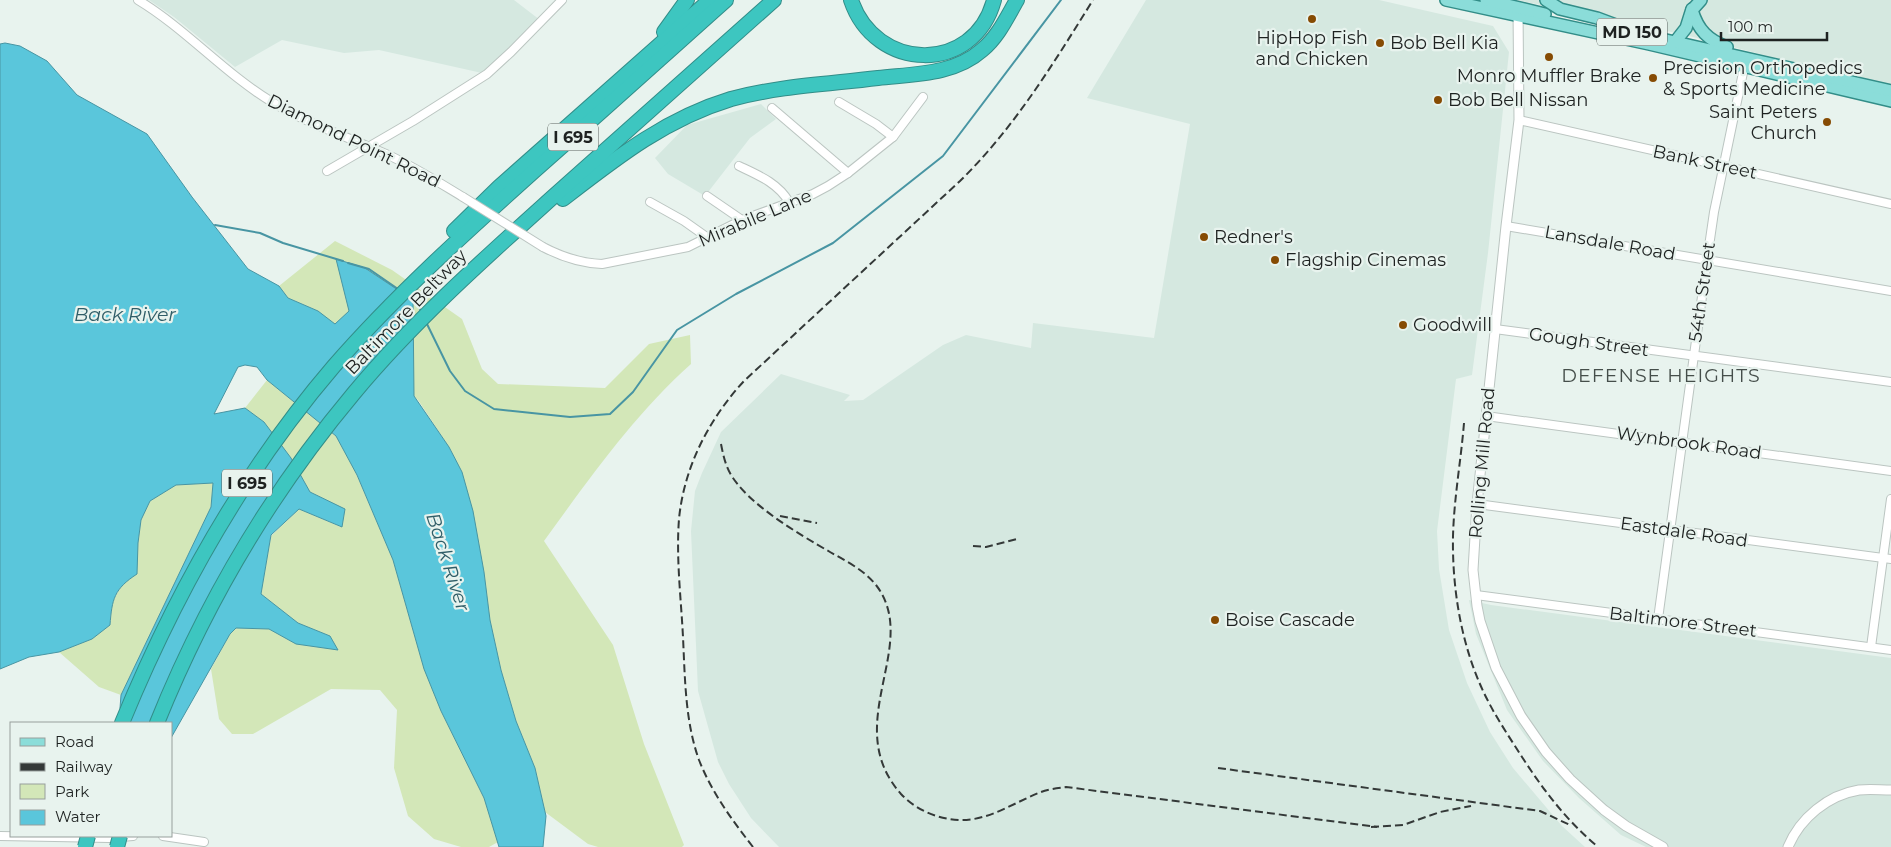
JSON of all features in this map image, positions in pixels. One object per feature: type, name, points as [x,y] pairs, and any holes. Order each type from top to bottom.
[{"type":"highway","points":[[592,104],[671,23],[687,0]]},
{"type":"highway","points":[[417,273],[499,187],[710,0]]},
{"type":"highway","name":"Baltimore Beltway","points":[[122,722],[163,628],[212,538],[282,432],[332,368],[417,273],[470,229],[726,0]]},
{"type":"highway","name":"Baltimore Beltway","points":[[157,722],[191,644],[215,598],[263,516],[285,482],[355,391],[385,356],[441,299],[774,0]]},
{"type":"highway","points":[[851,0],[856,14],[874,37],[896,50],[921,55],[937,54],[963,44],[980,28],[987,18],[994,0]]},
{"type":"highway","points":[[492,252],[632,147],[676,121],[732,99],[761,92],[926,73],[959,65],[974,56],[988,44],[1000,29],[1017,0]]},
{"type":"main road","name":"MD 150","points":[[1446,0],[1519,8],[1649,44],[1745,61],[1891,91]]},
{"type":"main road","name":"MD 150","points":[[1486,0],[1676,42],[1891,101]]},
{"type":"main road","points":[[1546,0],[1560,9],[1597,18],[1640,34]]},
{"type":"main road","points":[[1649,44],[1676,42],[1686,28],[1693,5],[1701,0]]},
{"type":"main road","points":[[1693,5],[1696,21],[1708,38],[1738,51],[1745,61]]},
{"type":"street","name":"Diamond Point Road","points":[[138,0],[160,14],[264,97],[310,123],[405,163],[554,252]]},
{"type":"street","points":[[327,171],[487,74],[562,0]]},
{"type":"street","name":"Rolling Mill Road","points":[[1519,8],[1519,120],[1477,504],[1473,570],[1480,621],[1496,668],[1521,716],[1546,752],[1570,779],[1604,810],[1626,826],[1664,847]]},
{"type":"street","name":"54th Street","points":[[1658,619],[1707,260],[1723,166],[1745,61]]},
{"type":"street","name":"Mirabile Lane","points":[[554,252],[566,258],[589,263],[612,263],[688,247],[742,220],[817,192],[848,173],[893,137],[923,98]]},
{"type":"street","points":[[838,102],[876,124],[893,137]]},
{"type":"street","points":[[772,108],[848,173]]},
{"type":"street","name":"Bank Street","points":[[1519,120],[1891,204]]},
{"type":"street","points":[[739,166],[782,190],[790,202]]},
{"type":"street","points":[[707,196],[742,220]]},
{"type":"street","points":[[650,202],[684,221],[708,238]]},
{"type":"street","name":"Lansdale Road","points":[[1506,226],[1891,292]]},
{"type":"street","name":"Gough Street","points":[[1495,329],[1891,382]]},
{"type":"street","name":"Wynbrook Road","points":[[1486,416],[1891,471]]},
{"type":"street","points":[[1871,647],[1887,558],[1891,499]]},
{"type":"street","name":"Eastdale Road","points":[[1477,504],[1670,531],[1887,558]]},
{"type":"street","name":"Baltimore Street","points":[[1476,595],[1891,650]]},
{"type":"street","points":[[1788,847],[1809,814],[1833,800],[1858,790],[1891,790]]},
{"type":"street","points":[[54,837],[120,837]]},
{"type":"street","points":[[169,837],[204,842]]},
{"type":"shaded area","points":[[149,0],[514,0],[540,20],[482,73],[379,50],[344,53],[282,40],[235,67],[174,17]]},
{"type":"shaded area","points":[[1146,0],[1379,0],[1493,26],[1509,52],[1488,253],[1472,375],[1456,379],[1437,531],[1439,569],[1449,630],[1467,683],[1490,732],[1513,768],[1562,826],[1585,847],[779,847],[751,818],[729,784],[718,762],[698,691],[691,531],[695,491],[721,432],[781,374],[850,395],[844,401],[863,400],[943,345],[966,335],[1031,348],[1033,323],[1154,338],[1190,124],[1087,98]]},
{"type":"shaded area","points":[[1517,0],[1891,0],[1891,87],[1681,34]]},
{"type":"shaded area","points":[[761,104],[776,119],[750,138],[705,196],[668,174],[655,158],[687,125]]},
{"type":"shaded area","points":[[1469,600],[1491,605],[1891,658],[1891,847],[1646,847],[1621,835],[1579,798],[1543,761],[1507,710],[1476,634]]},
{"type":"green space","points":[[335,241],[392,270],[462,319],[482,369],[498,384],[605,388],[649,344],[690,335],[691,364],[650,404],[631,426],[595,471],[544,541],[613,645],[644,744],[684,845],[682,847],[598,847],[588,844],[545,812],[535,768],[516,721],[501,670],[489,616],[484,572],[462,472],[449,447],[418,400],[318,311],[288,298],[279,286]]},
{"type":"green space","points":[[267,380],[336,436],[355,471],[393,560],[423,665],[441,711],[484,798],[498,842],[489,847],[461,847],[434,839],[408,816],[394,768],[397,710],[380,690],[331,689],[253,734],[232,734],[219,719],[211,669],[230,634],[236,628],[269,629],[296,644],[330,636],[298,623],[261,594],[271,536],[299,509],[341,527],[345,510],[310,492],[291,458],[264,422],[245,408]]},
{"type":"green space","points":[[213,483],[211,507],[121,695],[99,687],[59,652],[92,639],[110,625],[111,604],[123,583],[138,543],[141,520],[150,501],[176,485]]},
{"type":"water","name":"Back River","points":[[0,44],[20,46],[47,61],[77,95],[147,134],[192,197],[248,269],[279,286],[288,298],[318,311],[335,324],[349,311],[336,259],[365,268],[413,300],[414,396],[449,447],[462,472],[473,511],[490,620],[501,670],[516,721],[535,768],[546,816],[543,847],[499,847],[484,798],[441,711],[424,669],[393,560],[357,475],[336,436],[267,380],[257,367],[245,365],[238,367],[214,414],[245,408],[264,422],[291,458],[310,492],[345,509],[342,527],[299,509],[271,535],[261,594],[298,623],[330,636],[338,650],[296,644],[269,629],[236,628],[230,634],[172,736],[172,722],[126,722],[120,708],[121,695],[211,507],[213,483],[176,485],[150,501],[141,520],[137,574],[123,585],[116,595],[113,601],[110,625],[92,639],[59,652],[29,657],[0,669]]},
{"type":"waterway","points":[[426,322],[450,371],[465,391],[494,409],[570,417],[610,414],[633,392],[677,330],[736,294],[833,243],[943,156],[1061,0]]},
{"type":"waterway","points":[[215,225],[260,233],[283,243],[343,261]]},
{"type":"waterway","points":[[348,263],[369,269],[398,289]]},
{"type":"waterway","points":[[408,296],[417,303],[421,311]]},
{"type":"railway","points":[[753,847],[723,806],[704,772],[694,745],[688,715],[678,534],[686,481],[700,445],[720,411],[744,381],[960,181],[980,160],[1016,117],[1093,0]]},
{"type":"railway","points":[[1464,423],[1455,508],[1453,557],[1460,620],[1471,661],[1491,706],[1530,770],[1566,816],[1598,847]]},
{"type":"railway","points":[[721,444],[725,463],[730,473],[748,496],[789,527],[860,570],[876,585],[888,608],[891,633],[878,713],[877,740],[884,767],[901,794],[922,810],[954,820],[972,819],[992,814],[1041,792],[1066,787],[1377,827]]},
{"type":"railway","points":[[780,516],[817,523]]},
{"type":"railway","points":[[973,546],[986,547],[1017,539]]},
{"type":"railway","points":[[1218,768],[1540,811],[1570,825]]},
{"type":"railway","points":[[1371,827],[1403,825],[1440,812],[1471,806]]},
{"type":"place","name":"HipHop Fish and Chicken","points":[[1312,19]]},
{"type":"place","name":"Bob Bell Kia","points":[[1380,43]]},
{"type":"place","name":"Monro Muffler Brake","points":[[1549,57]]},
{"type":"place","name":"Precision Orthopedics & Sports Medicine","points":[[1653,78]]},
{"type":"place","name":"Bob Bell Nissan","points":[[1438,100]]},
{"type":"place","name":"Saint Peters Church","points":[[1827,122]]},
{"type":"place","name":"Redner's","points":[[1204,237]]},
{"type":"place","name":"Flagship Cinemas","points":[[1275,260]]},
{"type":"place","name":"Goodwill","points":[[1403,325]]},
{"type":"place","name":"Boise Cascade","points":[[1215,620]]},
{"type":"district","name":"DEFENSE HEIGHTS","points":[[1661,375]]}]
